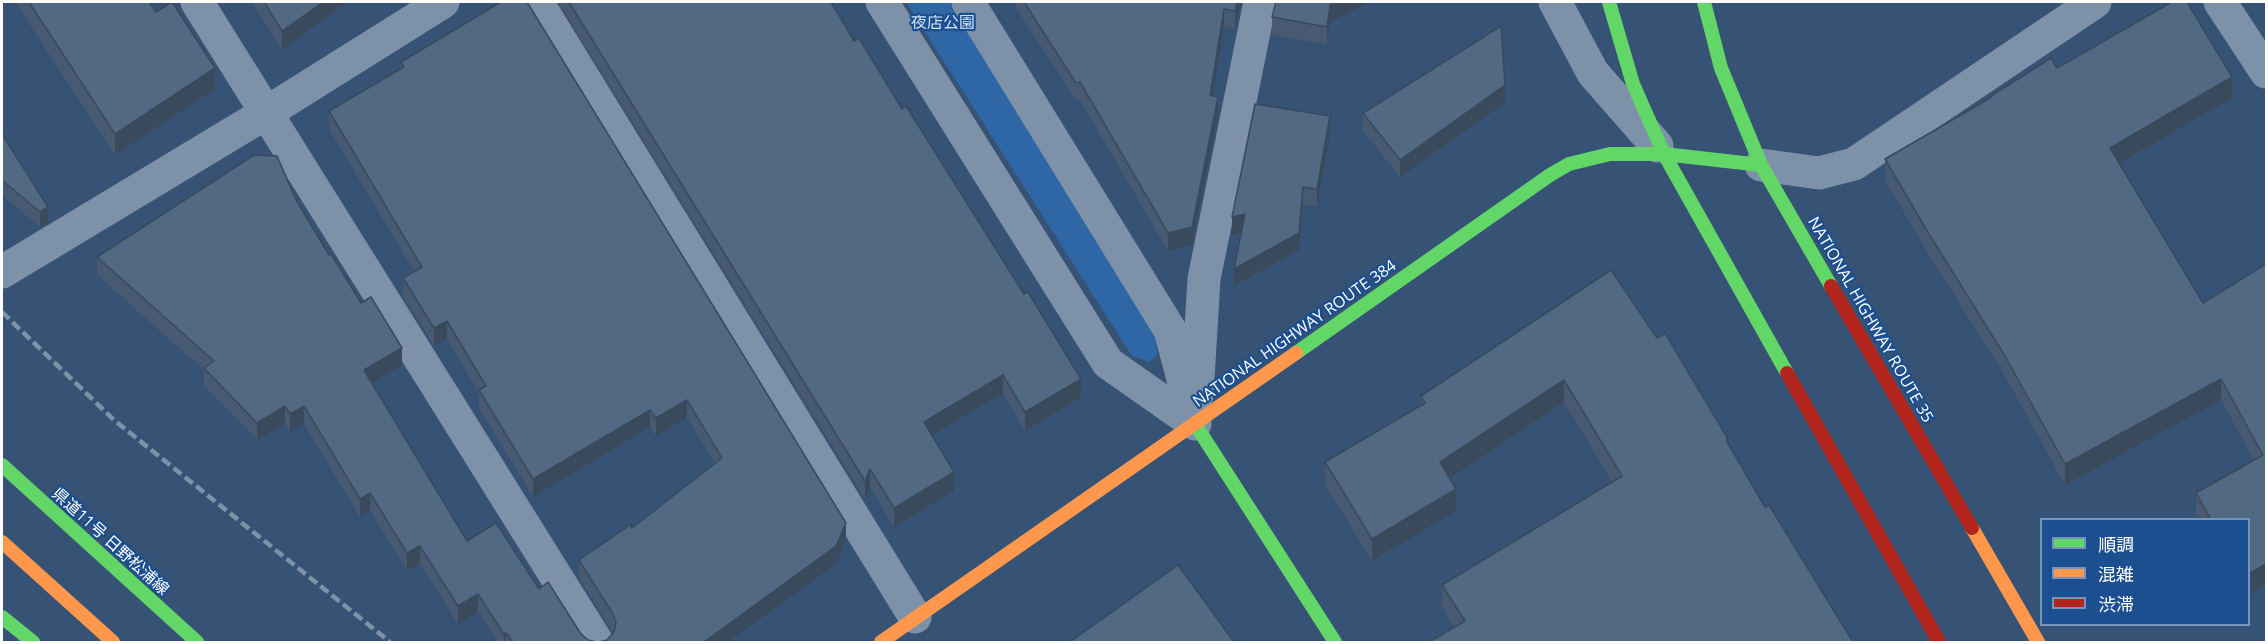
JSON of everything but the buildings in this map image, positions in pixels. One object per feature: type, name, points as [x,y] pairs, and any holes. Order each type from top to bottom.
[{"type":"main road","points":[[1609,2],[1634,84],[1664,154],[1939,642]]},
{"type":"main road","name":"NATIONAL HIGHWAY ROUTE 35","points":[[1704,2],[1721,68],[1761,165],[2038,642]]},
{"type":"main road","name":"NATIONAL HIGHWAY ROUTE 384","points":[[880,642],[1569,164],[1610,154],[1664,154],[1761,165]]},
{"type":"main road","points":[[1195,424],[1335,642]]},
{"type":"main road","name":"県道11号 日野松浦線","points":[[2,465],[197,642]]},
{"type":"main road","points":[[2,542],[113,642]]},
{"type":"main road","points":[[2,616],[33,642]]},
{"type":"street","points":[[197,2],[597,642]]},
{"type":"street","points":[[7,259],[266,113],[443,2]]},
{"type":"street","points":[[537,2],[915,617]]},
{"type":"street","points":[[882,2],[1108,363],[1195,424]]},
{"type":"street","points":[[968,2],[1170,330],[1195,424]]},
{"type":"street","points":[[1195,424],[1204,279],[1260,2]]},
{"type":"street","points":[[1555,2],[1593,73],[1664,154]]},
{"type":"street","points":[[1761,165],[1819,173],[1854,164],[2095,2]]},
{"type":"street","points":[[2220,2],[2266,72]]},
{"type":"green space","name":"夜店公園","points":[[906,2],[953,2],[1155,334],[1157,355],[1149,362],[1132,356]]},
{"type":"railway","points":[[2,312],[114,420],[390,642]]},
{"type":"traffic: fast","points":[[1609,2],[1633,84],[1664,154],[1787,373]]},
{"type":"traffic: fast","points":[[1704,2],[1721,68],[1761,165],[1831,286]]},
{"type":"traffic: fast","points":[[1296,353],[1569,164],[1610,154],[1664,154],[1761,165]]},
{"type":"traffic: fast","points":[[1195,424],[1335,642]]},
{"type":"traffic: fast","points":[[2,465],[197,642]]},
{"type":"traffic: fast","points":[[2,617],[33,642]]},
{"type":"traffic: slow","points":[[881,642],[1296,353]]},
{"type":"traffic: slow","points":[[1972,528],[2038,642]]},
{"type":"traffic: slow","points":[[2,542],[113,642]]},
{"type":"traffic: jam","points":[[1831,286],[1972,528]]},
{"type":"traffic: jam","points":[[1787,373],[1939,642]]}]
